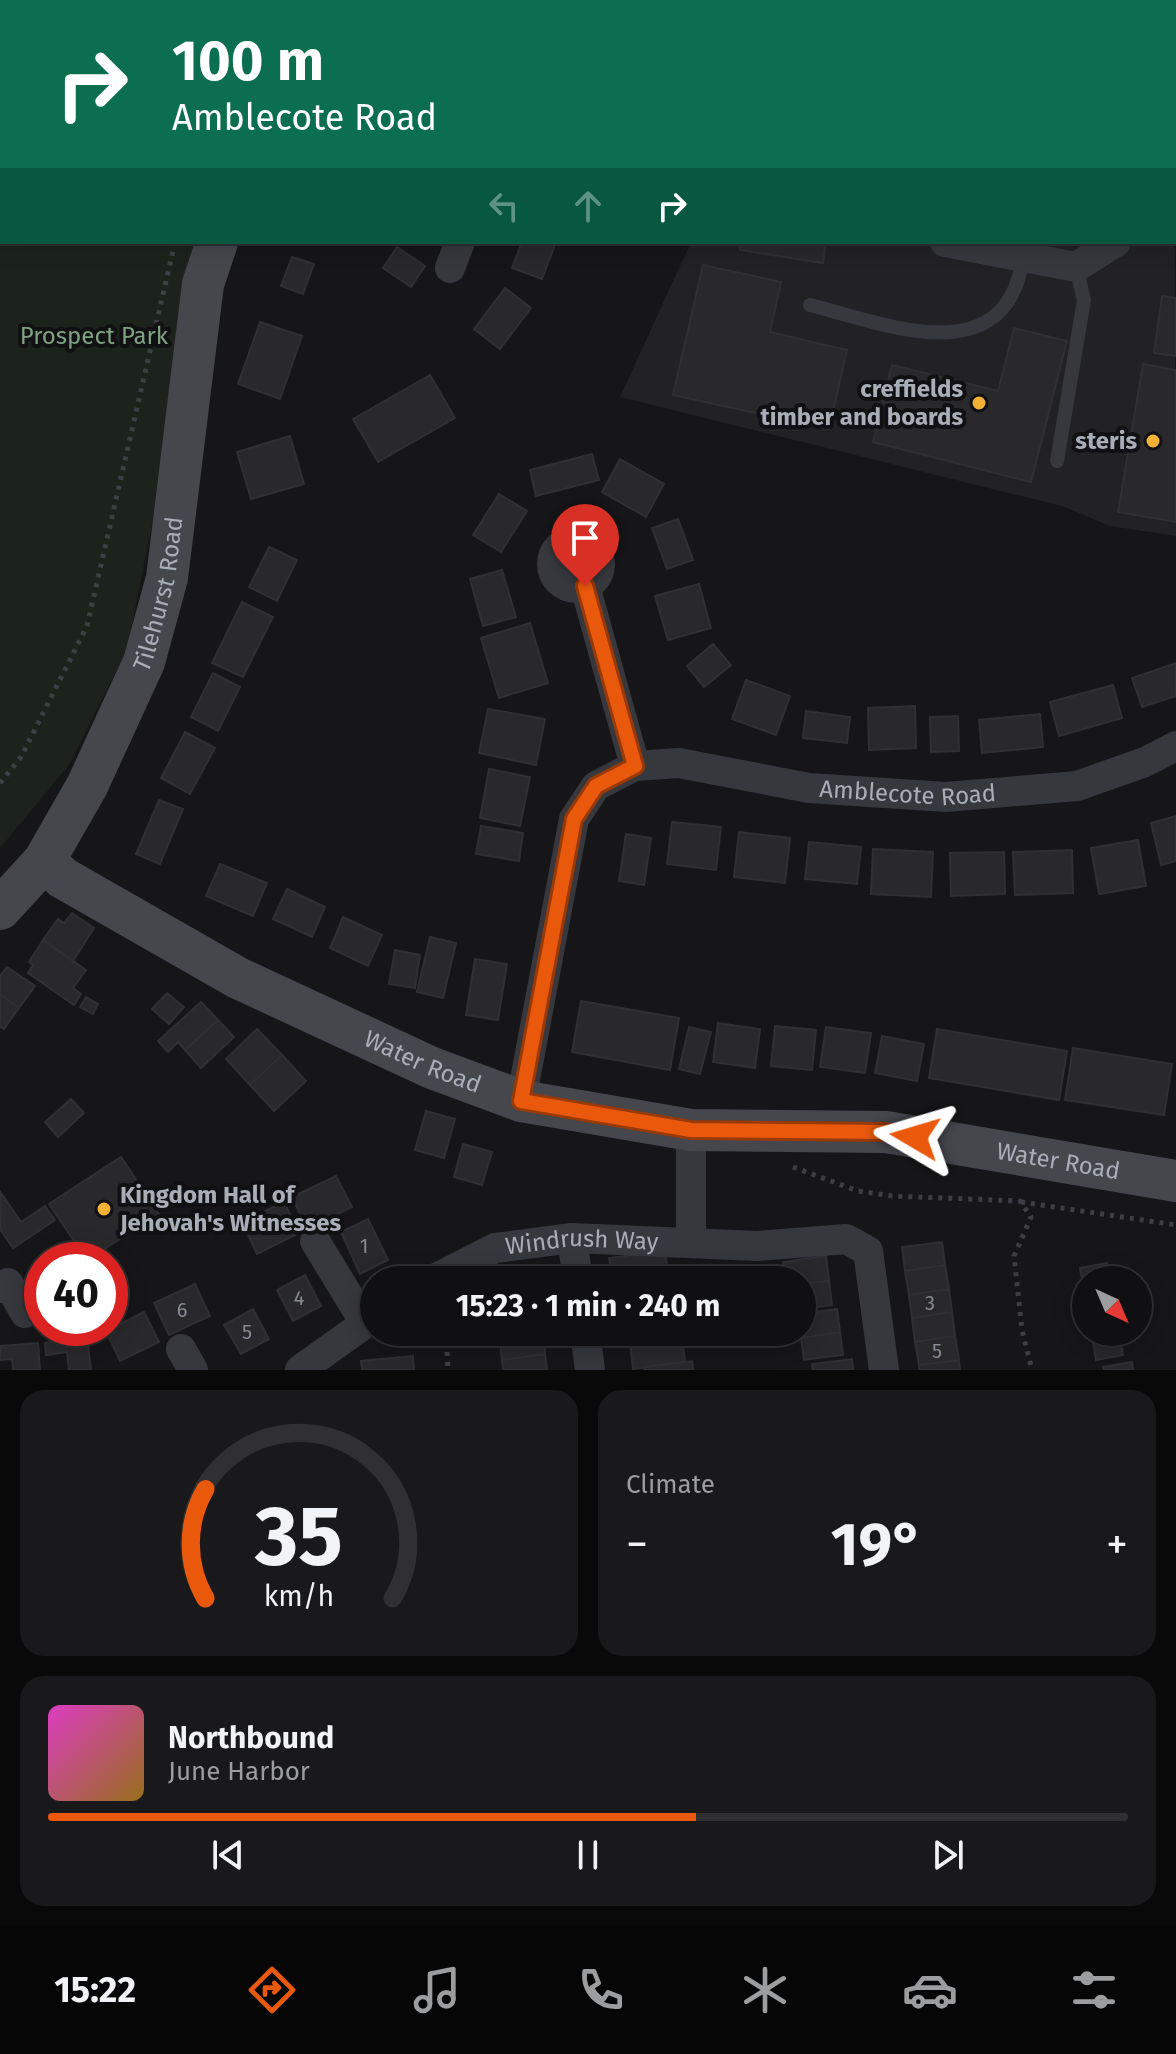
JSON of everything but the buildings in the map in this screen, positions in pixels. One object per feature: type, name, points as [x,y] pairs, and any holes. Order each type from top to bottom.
[{"type":"street","name":"Tilehurst Road","points":[[0,909],[44,861],[87,786],[144,662],[167,578],[203,284],[216,244]]},
{"type":"street","points":[[955,244],[1076,267],[1113,244]]},
{"type":"street","points":[[585,586],[635,766]]},
{"type":"street","name":"Amblecote Road","points":[[521,1101],[574,819],[596,786],[635,766],[679,763],[809,788],[946,797],[1077,786],[1145,762],[1176,746]]},
{"type":"street","name":"Water Road","points":[[44,861],[63,878],[238,978],[432,1068],[521,1101],[691,1130],[886,1132],[1176,1181]]},
{"type":"street","name":"Windrush Way","points":[[691,1130],[691,1243]]},
{"type":"street","points":[[572,1238],[576,1266]]},
{"type":"street","name":"Windrush Way","points":[[460,1266],[495,1248],[572,1238],[757,1246],[846,1239],[868,1251],[884,1370]]},
{"type":"street","points":[[315,1241],[360,1306]]},
{"type":"street","points":[[0,1288],[8,1283],[24,1311]]},
{"type":"street","points":[[300,1370],[360,1327]]},
{"type":"street","points":[[587,1346],[590,1370]]},
{"type":"lane","points":[[810,305],[908,330],[956,334],[979,325],[1007,304],[1019,283],[1023,257]]},
{"type":"lane","points":[[1057,461],[1084,300],[1076,267]]},
{"type":"path","points":[[0,783],[21,757],[87,626],[175,244]]},
{"type":"path","points":[[788,1165],[858,1191],[892,1196],[1020,1201],[1176,1225]]},
{"type":"path","points":[[1020,1201],[1031,1217],[1014,1256],[1022,1330],[1032,1370]]},
{"type":"path","points":[[447,1346],[448,1370]]},
{"type":"shaded area","points":[[690,244],[1175,244],[1176,536],[1110,526],[1062,506],[620,397]]},
{"type":"green space","name":"Prospect Park","points":[[0,244],[209,244],[127,649],[69,765],[0,848]]},
{"type":"place","name":"creffields timber and boards","points":[[979,403]]},
{"type":"place","name":"steris","points":[[1153,441]]},
{"type":"place","name":"Kingdom Hall of Jehovah's Witnesses","points":[[104,1209]]},
{"type":"route","points":[[585,586],[635,766],[596,786],[574,819],[521,1101],[691,1130],[886,1132],[915,1137]]}]
